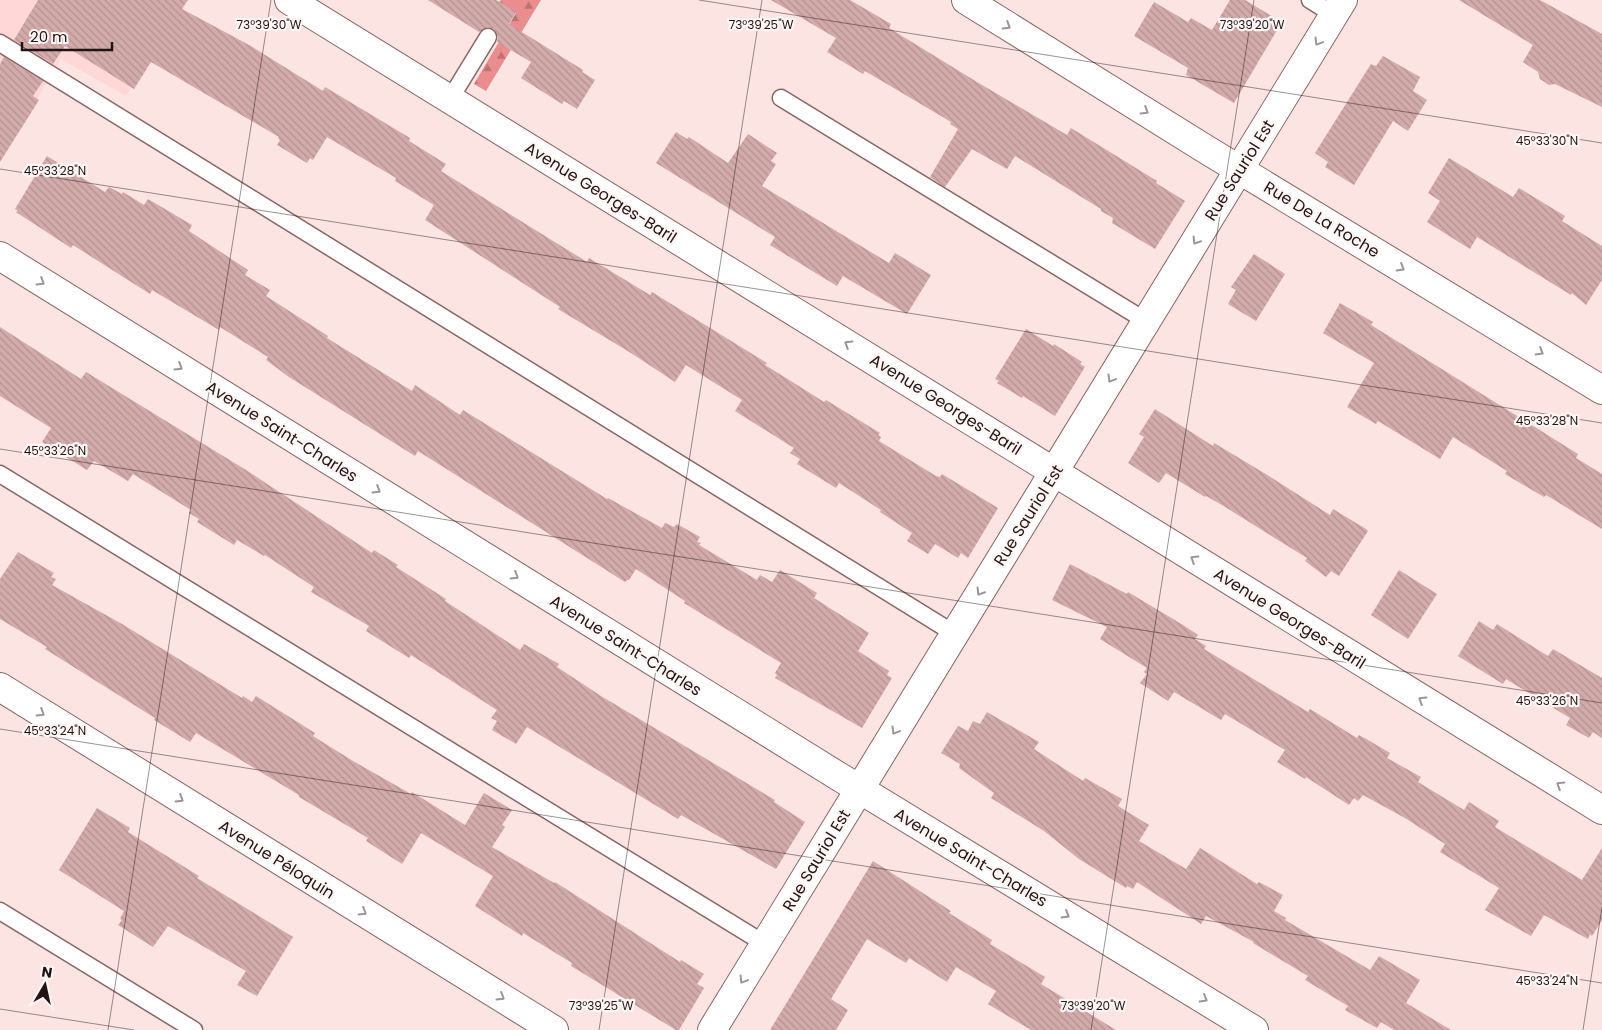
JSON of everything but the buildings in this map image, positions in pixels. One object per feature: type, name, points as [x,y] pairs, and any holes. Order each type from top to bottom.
[{"type":"street","name":"Rue De La Roche","points":[[966,0],[1240,170],[1602,390]]},
{"type":"street","name":"Avenue Georges-Baril","points":[[305,4],[450,99],[1602,810]]},
{"type":"street","name":"Rue Sauriol Est","points":[[712,1030],[1338,8]]},
{"type":"street","name":"Avenue Saint-Charles","points":[[0,256],[860,789],[1254,1030]]},
{"type":"street","name":"Avenue Péloquin","points":[[0,688],[554,1030]]},
{"type":"lane","points":[[1310,0],[1338,8]]},
{"type":"lane","points":[[450,99],[488,37]]},
{"type":"lane","points":[[0,43],[955,634]]},
{"type":"lane","points":[[781,98],[1146,321]]},
{"type":"lane","points":[[0,474],[765,944]]},
{"type":"lane","points":[[0,910],[194,1030]]},
{"type":"shaded area","points":[[0,0],[185,0],[126,96],[61,59],[0,161]]},
{"type":"green space","points":[[501,0],[541,0],[486,91],[474,84],[516,13],[499,2]]}]
